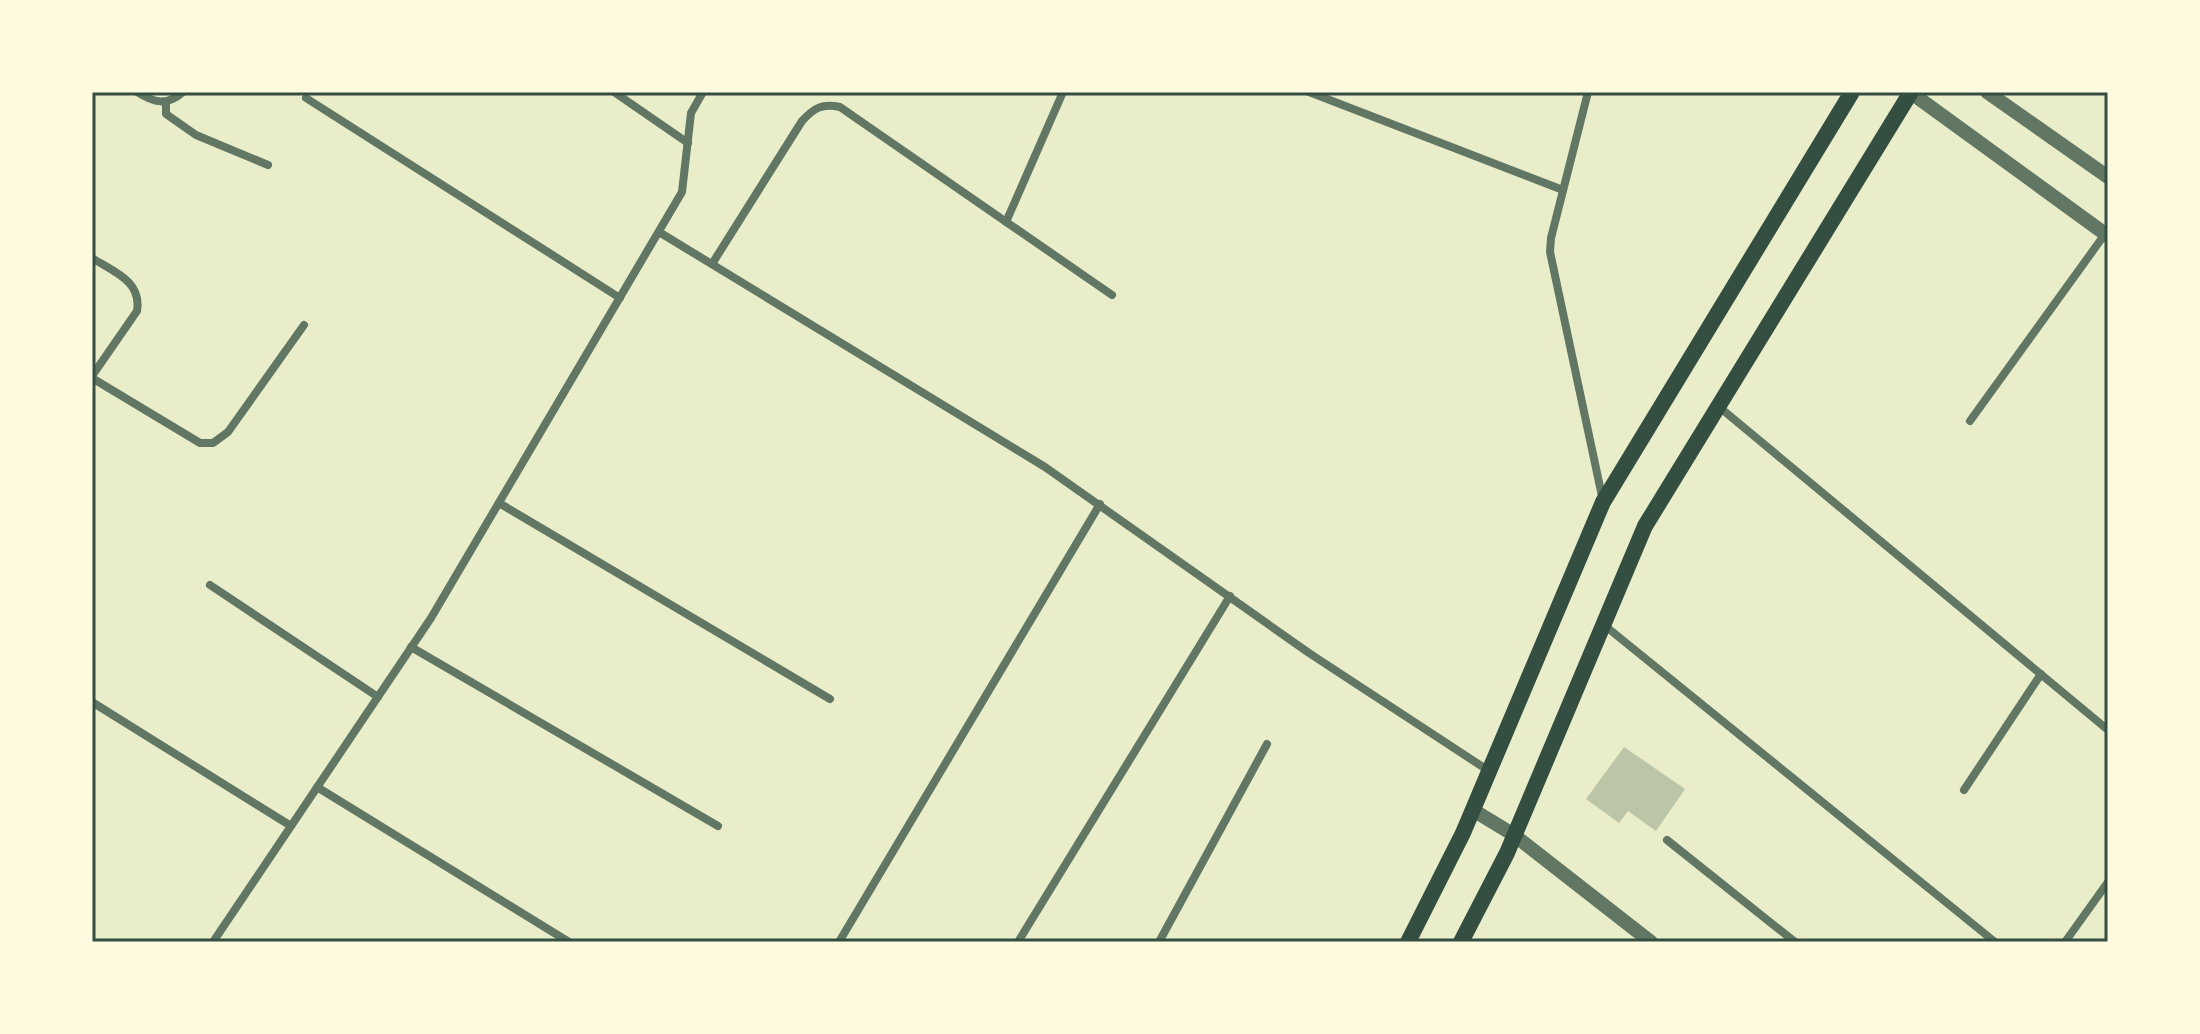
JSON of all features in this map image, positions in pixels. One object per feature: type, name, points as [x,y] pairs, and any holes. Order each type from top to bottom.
[{"type":"main road","points":[[1408,942],[1473,810],[1603,502],[1852,92]]},
{"type":"main road","points":[[1461,942],[1514,835],[1645,526],[1911,92]]},
{"type":"street","points":[[137,92],[152,102],[166,102],[183,92]]},
{"type":"street","points":[[614,92],[688,143]]},
{"type":"street","points":[[213,942],[411,647],[659,232],[682,192],[691,113],[703,92]]},
{"type":"street","points":[[1006,222],[1063,92]]},
{"type":"street","points":[[1309,92],[1563,190]]},
{"type":"street","points":[[1588,92],[1551,238],[1552,266],[1603,502]]},
{"type":"street","points":[[1911,92],[2107,235],[1970,421]]},
{"type":"street","points":[[1987,92],[2108,177]]},
{"type":"street","points":[[306,98],[620,298]]},
{"type":"street","points":[[166,102],[166,114],[196,135],[268,165]]},
{"type":"street","points":[[712,264],[802,121],[826,104],[840,107],[1112,295]]},
{"type":"street","points":[[659,232],[1032,459],[1309,653],[1489,771]]},
{"type":"street","points":[[92,258],[135,287],[139,299],[137,311],[92,377],[200,443],[213,443],[228,432],[304,325]]},
{"type":"street","points":[[1718,406],[2108,730]]},
{"type":"street","points":[[499,503],[830,699]]},
{"type":"street","points":[[839,942],[1100,504]]},
{"type":"street","points":[[210,585],[378,697]]},
{"type":"street","points":[[1018,942],[1230,596]]},
{"type":"street","points":[[1603,625],[1995,942]]},
{"type":"street","points":[[411,647],[718,826]]},
{"type":"street","points":[[1964,790],[2041,674]]},
{"type":"street","points":[[92,702],[291,826]]},
{"type":"street","points":[[1159,942],[1267,744]]},
{"type":"street","points":[[317,787],[569,942]]},
{"type":"street","points":[[1473,810],[1514,835],[1651,942]]},
{"type":"street","points":[[1667,840],[1795,942]]},
{"type":"street","points":[[2065,942],[2108,882]]},
{"type":"building","points":[[1624,747],[1685,789],[1656,831],[1628,811],[1619,823],[1586,799]]}]
